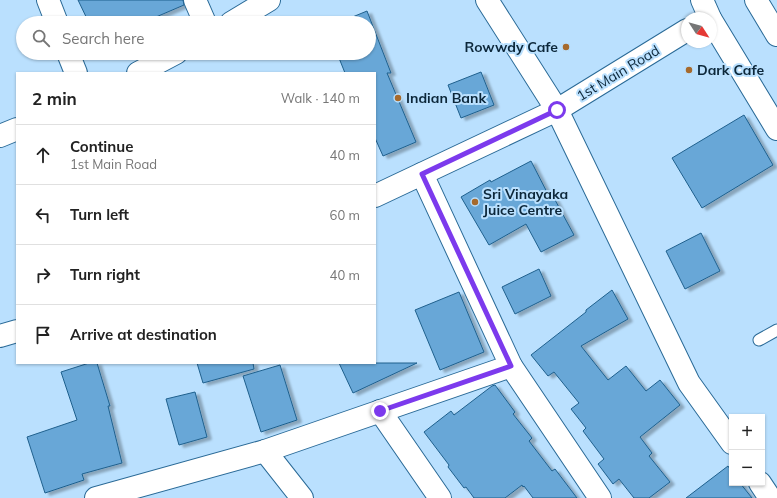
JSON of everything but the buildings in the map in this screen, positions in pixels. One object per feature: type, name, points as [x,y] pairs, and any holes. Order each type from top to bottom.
[{"type":"street","points":[[48,0],[54,16]]},
{"type":"street","points":[[195,0],[202,16]]},
{"type":"street","points":[[242,16],[269,0]]},
{"type":"street","points":[[487,0],[557,110],[689,383],[729,439]]},
{"type":"street","points":[[756,0],[777,35]]},
{"type":"street","points":[[717,30],[777,129]]},
{"type":"street","name":"1st Main Road","points":[[376,196],[557,110],[681,34]]},
{"type":"street","points":[[71,60],[76,72]]},
{"type":"street","points":[[140,72],[163,60]]},
{"type":"street","points":[[0,136],[16,129]]},
{"type":"street","points":[[422,174],[511,366],[600,498]]},
{"type":"street","points":[[0,336],[16,331]]},
{"type":"street","points":[[109,496],[265,451],[511,366]]},
{"type":"street","points":[[380,411],[440,498]]},
{"type":"street","points":[[265,451],[302,498]]},
{"type":"street","points":[[762,486],[770,498]]},
{"type":"lane","points":[[759,340],[777,330]]},
{"type":"place","name":"Rowwdy Cafe","points":[[566,47]]},
{"type":"place","name":"Dark Cafe","points":[[689,70]]},
{"type":"place","name":"Indian Bank","points":[[398,98]]},
{"type":"place","name":"Sri Vinayaka Juice Centre","points":[[475,202]]},
{"type":"route","points":[[380,411],[511,366],[422,174],[557,110]]}]
